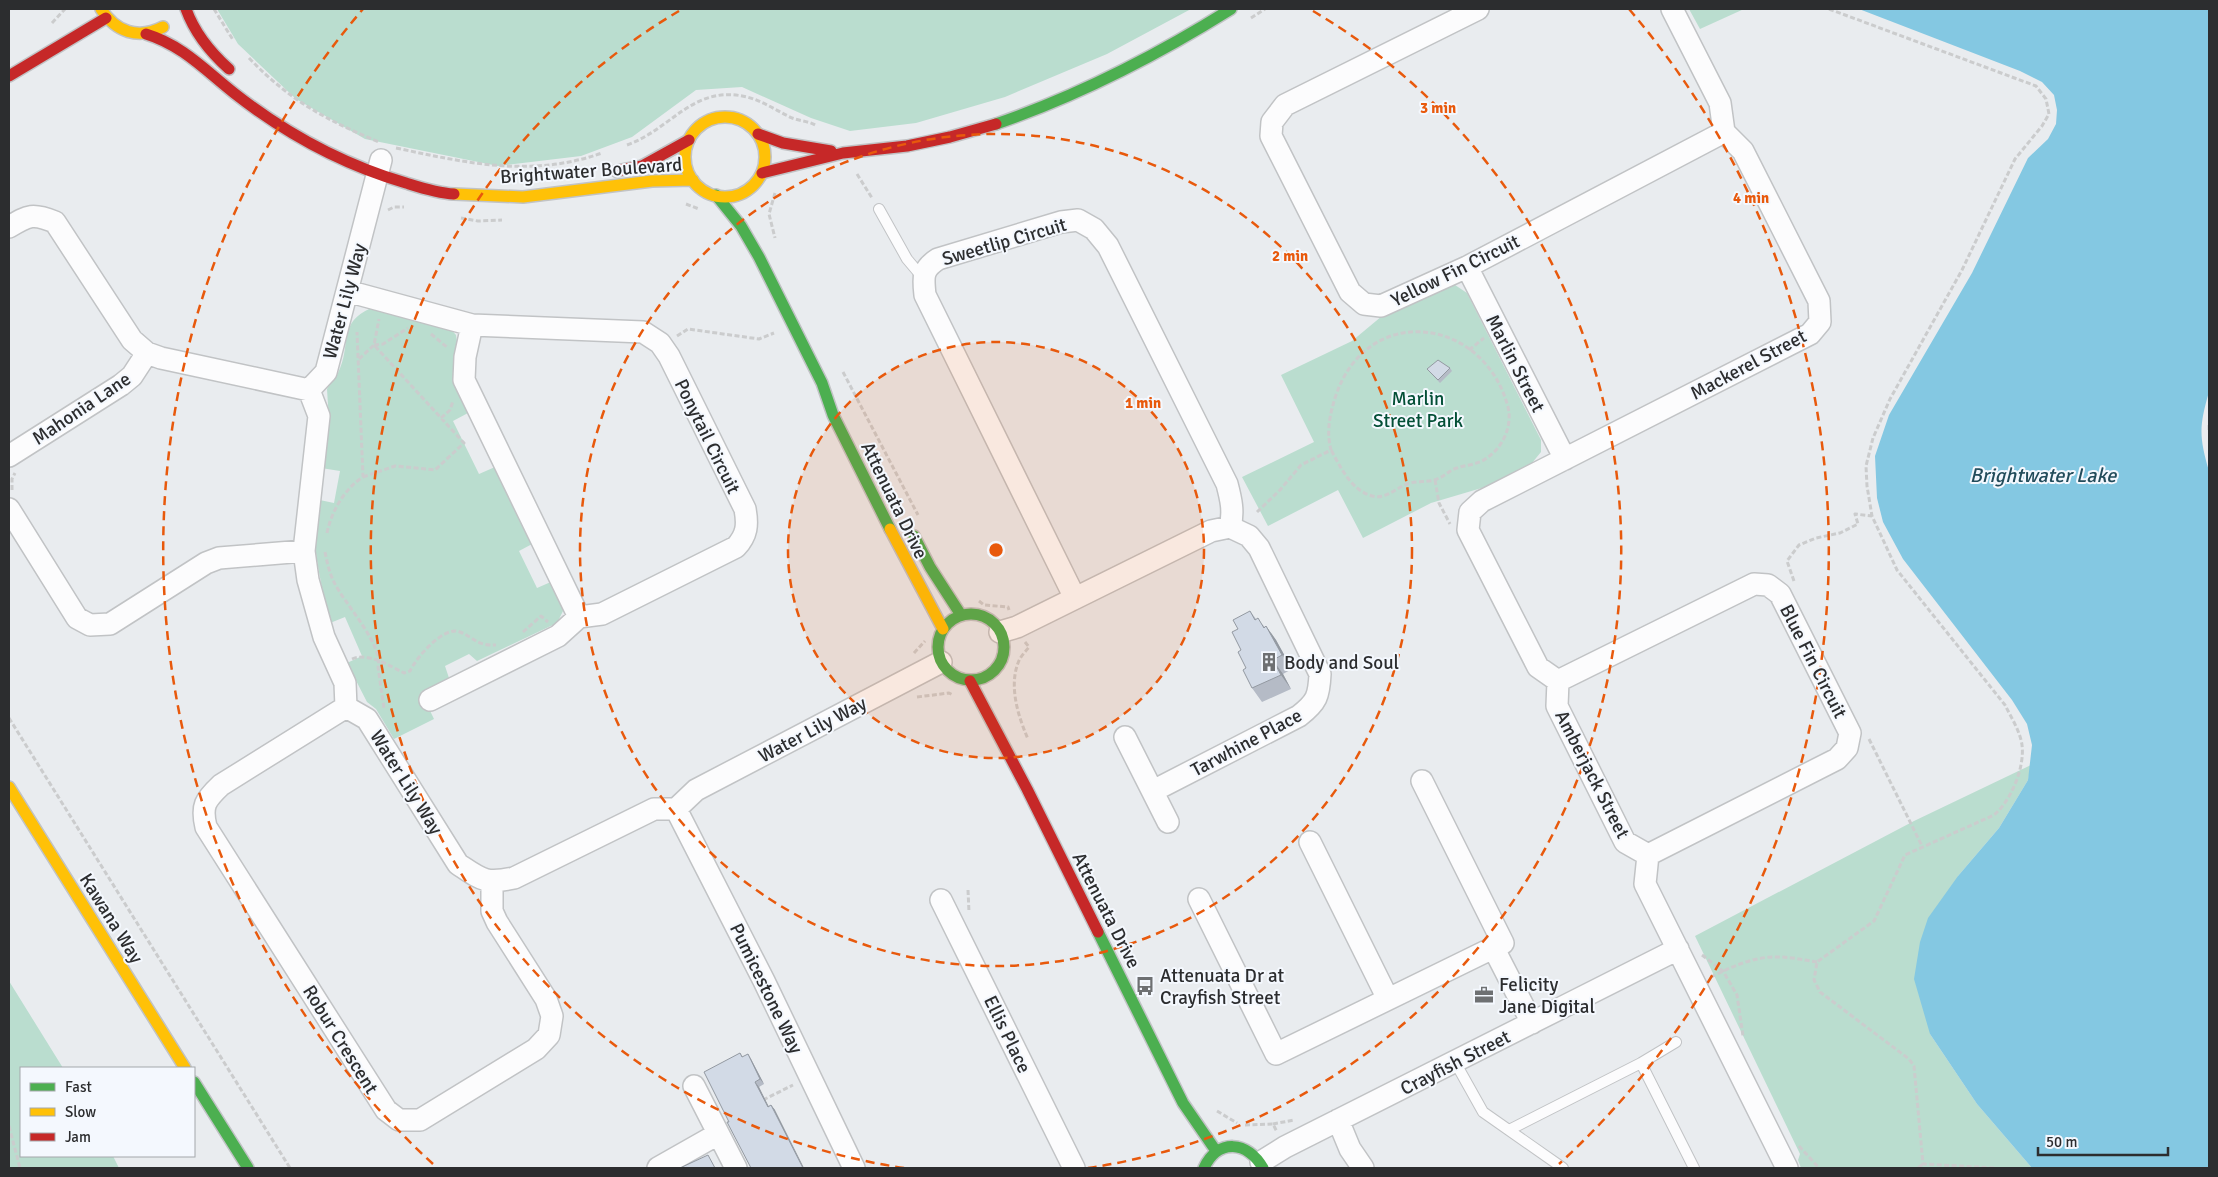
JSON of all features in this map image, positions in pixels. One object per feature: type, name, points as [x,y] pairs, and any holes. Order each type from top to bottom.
[{"type":"street","points":[[186,9],[190,25],[215,57],[238,76]]},
{"type":"street","points":[[762,173],[842,154],[908,146],[975,129],[1039,108],[1125,71],[1195,32],[1231,9]]},
{"type":"street","name":"Yellow Fin Circuit","points":[[1478,9],[1285,105],[1272,122],[1271,136],[1350,292],[1364,304],[1381,306],[1467,267],[1724,132]]},
{"type":"street","points":[[1672,9],[1720,103],[1724,132]]},
{"type":"street","points":[[9,76],[103,13]]},
{"type":"street","name":"Brightwater Boulevard","points":[[103,13],[114,26],[124,32],[146,34],[162,39],[186,52],[235,94],[296,137],[383,157],[440,192],[523,197],[652,181],[693,180]]},
{"type":"street","points":[[146,34],[157,30],[174,14]]},
{"type":"street","points":[[725,117],[738,119],[749,125],[758,134],[765,153],[762,173],[751,187],[742,193],[729,196],[716,195],[703,190],[693,180],[686,163],[689,140],[702,124],[713,119],[725,117]]},
{"type":"street","name":"Mackerel Street","points":[[1470,512],[1482,501],[1810,334],[1820,322],[1819,301],[1743,151],[1724,132]]},
{"type":"street","points":[[758,134],[783,143],[842,154]]},
{"type":"street","name":"Brightwater Boulevard","points":[[601,174],[642,166],[689,140]]},
{"type":"street","name":"Water Lily Way","points":[[308,390],[326,372],[383,157]]},
{"type":"street","points":[[751,187],[752,204]]},
{"type":"street","name":"Attenuata Drive","points":[[716,195],[741,226],[759,257],[822,383],[833,415],[914,577],[943,629]]},
{"type":"street","points":[[9,227],[23,218],[39,215],[55,222],[132,340],[147,353],[161,358],[308,390],[319,416],[304,551],[308,580],[324,638],[345,683],[346,707]]},
{"type":"street","name":"Sweetlip Circuit","points":[[1075,598],[925,295],[923,278],[929,265],[938,259],[1061,222],[1078,220],[1094,229],[1108,246],[1228,484],[1232,500],[1233,517],[1230,527]]},
{"type":"street","name":"Attenuata Drive","points":[[755,230],[759,257]]},
{"type":"street","name":"Marlin Street","points":[[1467,267],[1564,459]]},
{"type":"street","name":"Ponytail Circuit","points":[[347,291],[472,325],[643,332],[660,344],[669,356],[745,510],[747,522],[745,536],[736,547],[602,614],[579,617]]},
{"type":"street","points":[[430,700],[558,636],[579,617],[464,380],[465,357],[472,325]]},
{"type":"street","name":"Mahonia Lane","points":[[9,456],[121,385],[132,376],[147,353]]},
{"type":"street","name":"Attenuata Drive","points":[[822,383],[844,412]]},
{"type":"street","points":[[9,509],[77,618],[90,625],[110,624],[206,563],[219,558],[304,551]]},
{"type":"street","name":"Amberjack Street","points":[[1470,512],[1468,530],[1538,666],[1558,682],[1557,706],[1625,842],[1648,855],[1645,884],[1687,950],[1787,1168]]},
{"type":"street","name":"Attenuata Drive","points":[[907,523],[930,567],[961,615]]},
{"type":"street","points":[[1000,632],[1018,627],[1211,531],[1230,527]]},
{"type":"street","name":"Tarwhine Place","points":[[1152,791],[1299,716],[1312,706],[1319,693],[1320,674],[1259,548],[1249,536],[1230,527]]},
{"type":"street","name":"Blue Fin Circuit","points":[[1558,682],[1754,584],[1768,585],[1780,594],[1850,733],[1847,748],[1837,759],[1648,855]]},
{"type":"street","points":[[973,614],[984,617],[993,623],[1000,632],[1004,644],[1003,656],[991,680],[970,681],[958,678],[948,672],[941,662],[938,651],[938,639],[943,629],[951,620],[961,615],[973,614]]},
{"type":"street","name":"Water Lily Way","points":[[676,809],[696,790],[941,662]]},
{"type":"street","name":"Attenuata Drive","points":[[970,681],[1027,789],[1183,1102],[1216,1151]]},
{"type":"street","name":"Water Lily Way","points":[[346,707],[368,719],[458,864],[478,878],[492,882]]},
{"type":"street","name":"Robur Crescent","points":[[346,707],[221,785],[209,797],[203,812],[206,828],[386,1110],[399,1120],[420,1120],[536,1049],[549,1035],[552,1016],[546,999],[492,911],[492,882]]},
{"type":"street","name":"Attenuata Drive","points":[[1005,722],[1027,789]]},
{"type":"street","points":[[1125,737],[1168,822]]},
{"type":"street","points":[[1199,899],[1276,1054],[1493,947],[1502,942],[1422,781]]},
{"type":"street","name":"Kawana Way","points":[[9,787],[184,1067]]},
{"type":"street","points":[[492,882],[514,878],[654,809],[676,809]]},
{"type":"street","name":"Pumicestone Way","points":[[676,809],[764,981],[854,1168]]},
{"type":"street","points":[[1310,842],[1388,999]]},
{"type":"street","name":"Ellis Place","points":[[941,900],[1074,1168]]},
{"type":"street","points":[[1493,947],[1532,1022]]},
{"type":"street","name":"Crayfish Street","points":[[1262,1165],[1285,1146],[1532,1022],[1687,950]]},
{"type":"street","points":[[195,1084],[248,1168]]},
{"type":"street","points":[[694,1086],[736,1168]]},
{"type":"street","points":[[1338,1120],[1350,1149],[1362,1168]]},
{"type":"street","points":[[658,1168],[718,1134]]},
{"type":"street","points":[[1204,1168],[1209,1157],[1216,1151],[1236,1146],[1250,1151],[1262,1165]]},
{"type":"lane","points":[[879,209],[907,259],[923,278]]},
{"type":"lane","points":[[1509,1130],[1640,1063],[1676,1042]]},
{"type":"lane","points":[[1455,1062],[1483,1112],[1562,1168]]},
{"type":"lane","points":[[1640,1063],[1694,1168]]},
{"type":"path","points":[[214,9],[238,46]]},
{"type":"path","points":[[1706,979],[1723,971],[1762,958],[1779,956],[1817,962],[1874,921],[1905,854],[1994,815],[2003,807],[2018,776],[2022,745],[2017,729],[2005,706],[1897,570],[1872,516],[1866,486],[1866,466],[1873,438],[1890,399],[1962,270],[2015,159],[2042,126],[2049,114],[2046,99],[2036,86],[1829,9]]},
{"type":"path","points":[[248,56],[294,99],[329,119],[383,157],[506,168],[562,163],[608,151]]},
{"type":"path","points":[[625,145],[646,135],[704,97],[722,94],[755,100],[793,119],[807,121],[816,125],[822,131]]},
{"type":"path","points":[[857,174],[879,209]]},
{"type":"path","points":[[374,345],[380,312]]},
{"type":"path","points":[[340,316],[354,318],[357,321],[363,477]]},
{"type":"path","points":[[660,344],[688,329],[759,340],[792,324]]},
{"type":"path","points":[[358,359],[374,345],[384,344],[410,327]]},
{"type":"path","points":[[424,328],[449,348],[450,352]]},
{"type":"path","points":[[1412,331],[1431,332],[1448,338],[1469,350],[1491,372],[1508,408],[1508,426],[1504,440],[1484,460],[1457,468],[1435,480],[1407,484],[1388,495],[1370,496],[1361,491],[1351,482],[1331,450],[1329,428],[1338,387],[1360,353],[1376,342],[1390,336],[1412,331]]},
{"type":"path","points":[[326,538],[343,495],[354,482],[395,466],[435,470],[464,443],[374,345]]},
{"type":"path","points":[[441,418],[450,410],[453,398]]},
{"type":"path","points":[[2209,425],[2209,432]]},
{"type":"path","points":[[1257,512],[1280,490],[1301,465],[1331,450]]},
{"type":"path","points":[[1435,480],[1439,504],[1452,529]]},
{"type":"path","points":[[1780,594],[1795,583],[1787,561],[1799,545],[1816,538],[1840,533],[1858,524],[1856,514],[1872,516]]},
{"type":"path","points":[[324,547],[328,568],[334,582],[374,647],[379,662],[383,706],[386,713]]},
{"type":"path","points":[[518,636],[541,616],[550,624]]},
{"type":"path","points":[[337,667],[358,656],[379,662],[404,673],[410,671],[415,660],[436,641],[448,632],[455,630],[484,645],[498,644]]},
{"type":"path","points":[[1025,642],[1029,647],[1018,661],[1015,675],[1015,694],[1019,719],[1029,743]]},
{"type":"path","points":[[915,697],[949,693],[959,698]]},
{"type":"path","points":[[9,718],[290,1168]]},
{"type":"path","points":[[1865,730],[1922,846]]},
{"type":"path","points":[[1687,950],[1706,957],[1723,971],[1737,995],[1743,1036],[1747,1044]]},
{"type":"path","points":[[1817,962],[1814,980],[1820,992],[1909,1059],[1914,1066],[1924,1164]]},
{"type":"path","points":[[762,1101],[798,1082]]},
{"type":"path","points":[[1214,1109],[1234,1123],[1249,1125],[1273,1124],[1297,1119]]},
{"type":"path","points":[[1273,1124],[1276,1131]]},
{"type":"path","points":[[9,1126],[20,1168]]},
{"type":"path","points":[[1797,1144],[1819,1168]]},
{"type":"path","points":[[1918,1168],[1924,1164],[1995,1168]]},
{"type":"green space","points":[[217,9],[1191,9],[1107,54],[1005,97],[916,123],[850,131],[811,118],[742,87],[696,90],[632,137],[581,156],[498,166],[365,139],[296,99],[238,44]]},
{"type":"green space","points":[[1689,9],[1744,9],[1700,29]]},
{"type":"green space","name":"Marlin Street Park","points":[[1455,285],[1467,293],[1541,440],[1541,452],[1532,463],[1485,487],[1431,503],[1363,538],[1338,490],[1268,526],[1242,477],[1314,442],[1281,375],[1352,341],[1382,316],[1442,287]]},
{"type":"green space","points":[[371,308],[448,326],[456,335],[468,413],[453,421],[479,474],[495,467],[534,543],[519,551],[537,588],[553,581],[560,595],[563,611],[557,623],[477,661],[469,654],[445,666],[449,678],[421,692],[434,719],[394,739],[376,709],[367,702],[347,663],[362,656],[345,617],[330,623],[317,562],[314,530],[315,499],[334,503],[340,471],[321,468],[329,421],[327,389],[337,375],[342,363],[349,328],[360,314]]},
{"type":"green space","points":[[2031,765],[2028,780],[1999,828],[1958,876],[1930,1034],[1977,1104],[2032,1168],[1801,1168],[1798,1160],[1800,1154],[1695,936],[1914,821]]},
{"type":"green space","points":[[9,981],[62,1067],[20,1067],[20,1157],[114,1157],[119,1168],[9,1168]]},
{"type":"water","name":"Brightwater Lake","points":[[1859,9],[2209,9],[2209,392],[2203,414],[2202,440],[2209,471],[2209,1168],[2032,1168],[1977,1104],[1930,1034],[1914,979],[1920,942],[1928,918],[1958,876],[1999,828],[2028,780],[2032,745],[2027,724],[2012,700],[1903,559],[1883,522],[1877,498],[1875,456],[1889,415],[1972,273],[2028,158],[2048,139],[2056,124],[2057,110],[2054,95],[2042,82],[2020,71]]},
{"type":"building","points":[[1438,360],[1450,368],[1438,380],[1427,369]]},
{"type":"building","name":"Body and Soul","points":[[1250,611],[1255,620],[1258,618],[1264,628],[1266,626],[1282,655],[1273,660],[1281,675],[1252,688],[1243,670],[1246,668],[1238,652],[1241,650],[1232,632],[1238,629],[1233,620]]},
{"type":"building","points":[[740,1053],[742,1057],[748,1054],[760,1079],[755,1082],[768,1107],[771,1105],[803,1168],[751,1168],[704,1072]]},
{"type":"building","points":[[708,1155],[715,1168],[680,1168]]},
{"type":"traffic: fast","points":[[996,124],[1058,100],[1117,73],[1174,43],[1231,9]]},
{"type":"traffic: fast","points":[[716,195],[741,226],[759,257],[822,383],[833,415],[890,529]]},
{"type":"traffic: fast","points":[[914,536],[930,567],[961,615]]},
{"type":"traffic: fast","points":[[971,614],[984,617],[994,624],[1001,634],[1004,647],[1001,660],[994,670],[984,677],[971,680],[958,677],[948,670],[941,660],[938,647],[941,634],[948,624],[958,617],[971,614]]},
{"type":"traffic: fast","points":[[1098,932],[1183,1103],[1216,1151]]},
{"type":"traffic: fast","points":[[195,1084],[248,1168]]},
{"type":"traffic: fast","points":[[1204,1168],[1210,1158],[1217,1152],[1233,1147],[1249,1152],[1263,1168]]},
{"type":"traffic: slow","points":[[101,9],[114,23],[128,32],[145,33],[163,27]]},
{"type":"traffic: slow","points":[[725,117],[740,120],[753,129],[762,142],[765,157],[762,172],[753,185],[740,194],[725,197],[710,194],[697,185],[688,172],[685,157],[688,142],[697,129],[710,120],[725,117]]},
{"type":"traffic: slow","points":[[454,194],[523,197],[652,181],[693,180]]},
{"type":"traffic: slow","points":[[890,529],[943,629]]},
{"type":"traffic: slow","points":[[9,787],[184,1067]]},
{"type":"traffic: jam","points":[[186,9],[194,27],[204,42],[229,69]]},
{"type":"traffic: jam","points":[[9,76],[106,18]]},
{"type":"traffic: jam","points":[[146,34],[182,51],[253,108],[316,146],[383,176],[430,190],[454,194]]},
{"type":"traffic: jam","points":[[762,173],[843,153],[907,146],[950,137],[996,124]]},
{"type":"traffic: jam","points":[[758,134],[783,143],[831,151]]},
{"type":"traffic: jam","points":[[616,171],[642,166],[689,140]]},
{"type":"traffic: jam","points":[[970,681],[1027,789],[1098,932]]},
{"type":"place","name":"Body and Soul","points":[[1269,662]]},
{"type":"place","name":"Attenuata Dr at Crayfish Street","points":[[1145,986]]},
{"type":"place","name":"Felicity Jane Digital","points":[[1484,995]]}]
